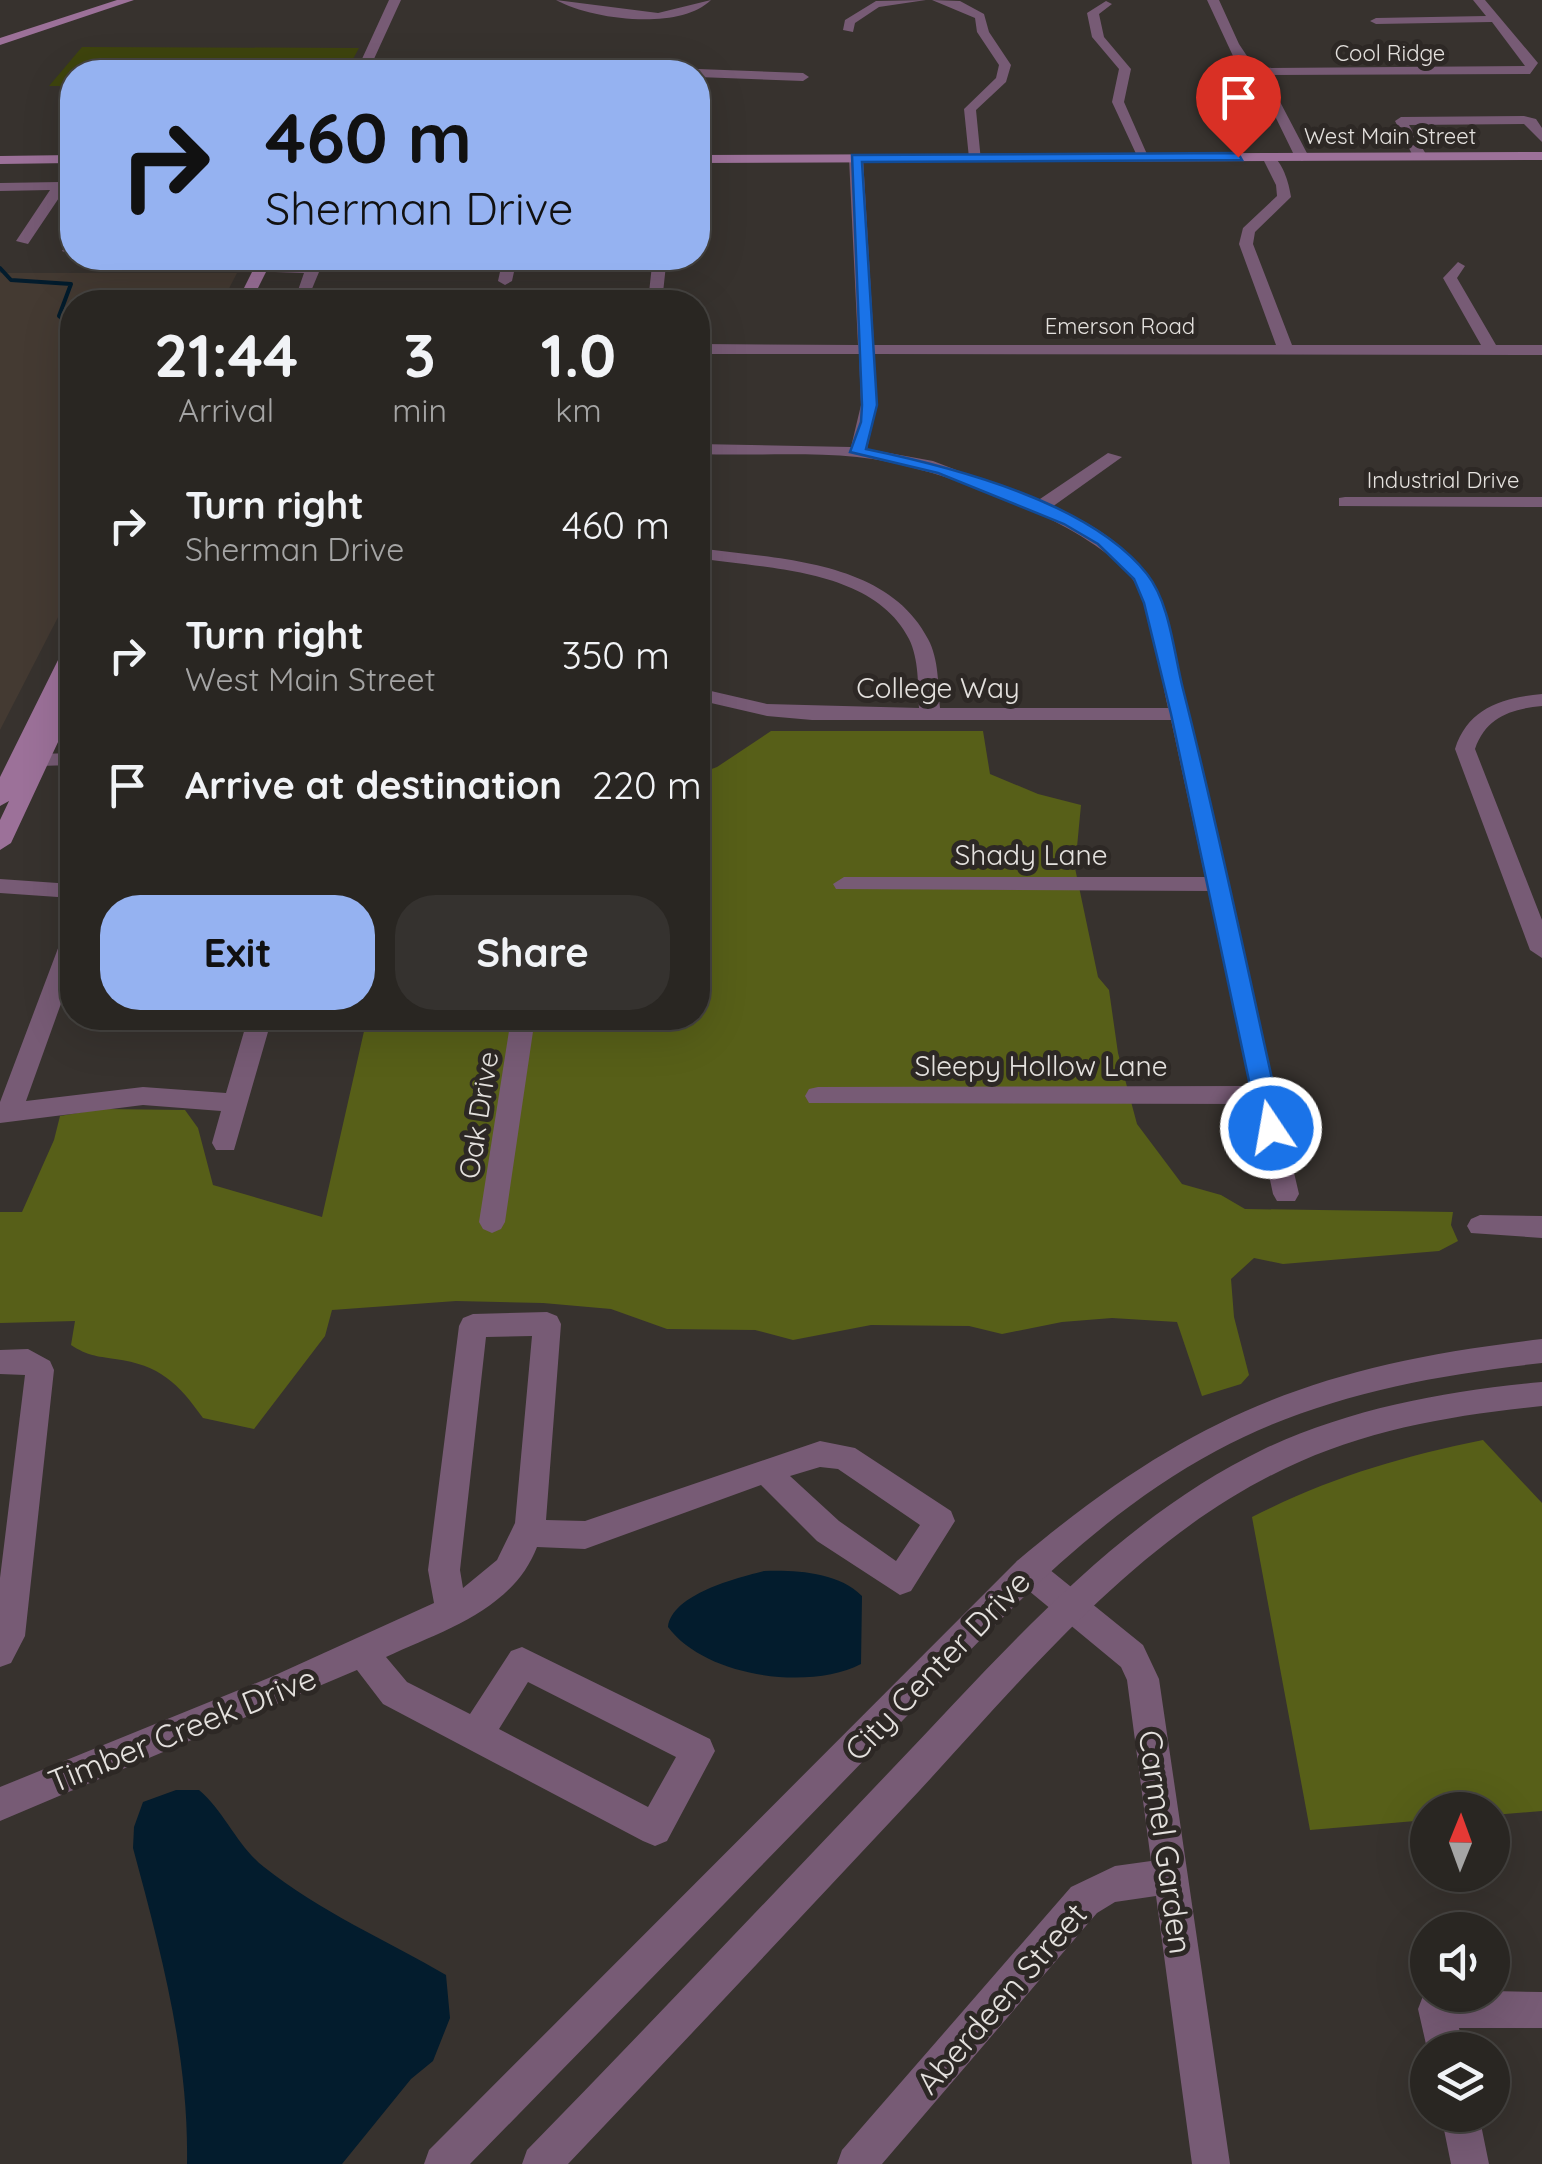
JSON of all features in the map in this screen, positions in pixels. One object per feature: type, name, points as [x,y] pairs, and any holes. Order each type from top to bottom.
[{"type":"main road","points":[[0,34],[105,0]]},
{"type":"main road","points":[[0,42],[128,0]]},
{"type":"main road","name":"West Main Street","points":[[710,158],[1542,156]]},
{"type":"main road","points":[[0,160],[60,159]]},
{"type":"main road","points":[[3,788],[60,676]]},
{"type":"main road","points":[[0,843],[60,718]]},
{"type":"street","points":[[368,60],[396,0]]},
{"type":"street","points":[[562,0],[618,13],[658,15],[691,10],[705,0]]},
{"type":"street","points":[[849,30],[848,22],[865,8],[920,0]]},
{"type":"street","points":[[938,0],[956,3],[980,16],[983,32],[1005,65],[1002,79],[970,108],[976,158]]},
{"type":"street","points":[[1213,0],[1238,51],[1253,74],[1263,79],[1302,157]]},
{"type":"street","points":[[1480,0],[1494,19]]},
{"type":"street","points":[[1106,4],[1093,13],[1092,25],[1103,46],[1125,69],[1118,102],[1145,158]]},
{"type":"street","points":[[1376,21],[1494,19]]},
{"type":"street","name":"Cool Ridge","points":[[1253,74],[1528,71],[1532,63],[1494,19]]},
{"type":"street","points":[[710,74],[803,77]]},
{"type":"street","points":[[1253,74],[1248,79],[1277,157],[1284,197],[1248,230],[1246,244],[1286,348]]},
{"type":"street","points":[[1420,156],[1401,121],[1524,120],[1532,122],[1542,138]]},
{"type":"street","points":[[856,158],[868,422],[858,452]]},
{"type":"street","points":[[0,187],[60,186],[23,241]]},
{"type":"street","points":[[1458,266],[1450,278],[1491,350]]},
{"type":"street","points":[[505,281],[507,270]]},
{"type":"street","name":"Emerson Road","points":[[710,349],[1542,350]]},
{"type":"street","points":[[710,449],[858,452],[927,465],[1040,507],[1104,540],[1141,578],[1152,603],[1180,714],[1286,1194]]},
{"type":"street","points":[[1040,507],[1114,457]]},
{"type":"street","name":"Industrial Drive","points":[[1345,502],[1542,502]]},
{"type":"street","points":[[710,555],[836,577],[894,607],[920,642],[930,715]]},
{"type":"street","name":"College Way","points":[[710,696],[786,712],[1180,714]]},
{"type":"street","points":[[1542,700],[1509,705],[1484,716],[1471,731],[1465,749],[1537,925],[1542,950]]},
{"type":"street","points":[[40,760],[60,759]]},
{"type":"street","name":"Shady Lane","points":[[844,884],[1218,884]]},
{"type":"street","points":[[0,886],[60,889]]},
{"type":"street","points":[[60,973],[4,1113],[142,1096],[234,1103]]},
{"type":"street","points":[[225,1142],[256,1030]]},
{"type":"street","name":"Oak Drive","points":[[492,1222],[521,1030]]},
{"type":"street","name":"Sleepy Hollow Lane","points":[[818,1096],[1264,1095]]},
{"type":"street","points":[[1480,1226],[1542,1227]]},
{"type":"street","name":"Timber Creek Drive","points":[[0,1804],[364,1654],[452,1612],[490,1588],[508,1570],[527,1533],[547,1324],[473,1326],[444,1570],[452,1612]]},
{"type":"street","name":"City Center Drive","points":[[443,2164],[1028,1571],[1122,1492],[1251,1416],[1313,1394],[1408,1369],[1542,1351]]},
{"type":"street","points":[[0,1362],[28,1361],[40,1370],[10,1636],[0,1652]]},
{"type":"street","name":"City Center Drive","points":[[541,2164],[1017,1662],[1160,1532],[1271,1460],[1319,1440],[1419,1410],[1542,1394]]},
{"type":"street","points":[[527,1533],[585,1535],[767,1470],[820,1454],[844,1458],[940,1521],[900,1581],[787,1498],[767,1470]]},
{"type":"street","name":"Carmel Garden","points":[[1028,1571],[1076,1606],[1132,1656],[1143,1679],[1211,2164]]},
{"type":"street","points":[[364,1654],[396,1693],[655,1829],[698,1750],[522,1662],[476,1735]]},
{"type":"street","name":"Aberdeen Street","points":[[856,2164],[1084,1900],[1102,1886],[1124,1880],[1171,1878]]},
{"type":"street","points":[[1441,2032],[1436,2009],[1542,2010]]},
{"type":"street","points":[[1463,2132],[1470,2164]]},
{"type":"shaded area","points":[[0,273],[237,273],[228,290],[60,290],[60,613],[0,730]]},
{"type":"green space","points":[[82,47],[359,48],[352,60],[71,60]]},
{"type":"green space","points":[[60,73],[60,86],[49,86]]},
{"type":"green space","points":[[771,731],[983,731],[990,774],[1038,794],[1081,805],[1075,868],[1098,977],[1109,990],[1118,1053],[1137,1124],[1182,1184],[1221,1195],[1245,1209],[1453,1212],[1451,1225],[1458,1241],[1439,1251],[1283,1264],[1254,1258],[1231,1279],[1234,1317],[1249,1375],[1241,1384],[1202,1396],[1177,1322],[1112,1318],[1062,1322],[1002,1334],[969,1326],[871,1325],[793,1340],[755,1330],[667,1329],[611,1309],[456,1301],[332,1310],[325,1336],[254,1429],[203,1418],[176,1386],[156,1371],[77,1349],[71,1345],[75,1321],[0,1323],[0,1212],[22,1212],[54,1140],[60,1116],[101,1109],[185,1110],[198,1128],[213,1185],[322,1217],[364,1030],[710,1030],[710,770]]},
{"type":"green space","points":[[1483,1440],[1542,1503],[1542,1811],[1510,1814],[1510,1792],[1410,1792],[1410,1821],[1310,1830],[1252,1517],[1365,1470]]},
{"type":"water","points":[[764,1571],[829,1577],[862,1596],[861,1664],[814,1677],[759,1674],[706,1658],[668,1627],[672,1615],[693,1597]]},
{"type":"water","points":[[176,1790],[199,1790],[255,1859],[285,1883],[446,1975],[450,2018],[433,2061],[411,2079],[342,2164],[187,2164],[178,2044],[163,1965],[133,1848],[134,1827],[143,1802]]},
{"type":"waterway","points":[[0,268],[11,280],[71,284],[69,290]]},
{"type":"waterway","points":[[60,313],[60,317]]},
{"type":"route","points":[[1238,157],[856,158],[869,405],[858,452],[942,470],[1070,520],[1117,551],[1147,587],[1180,714],[1271,1128]]}]
